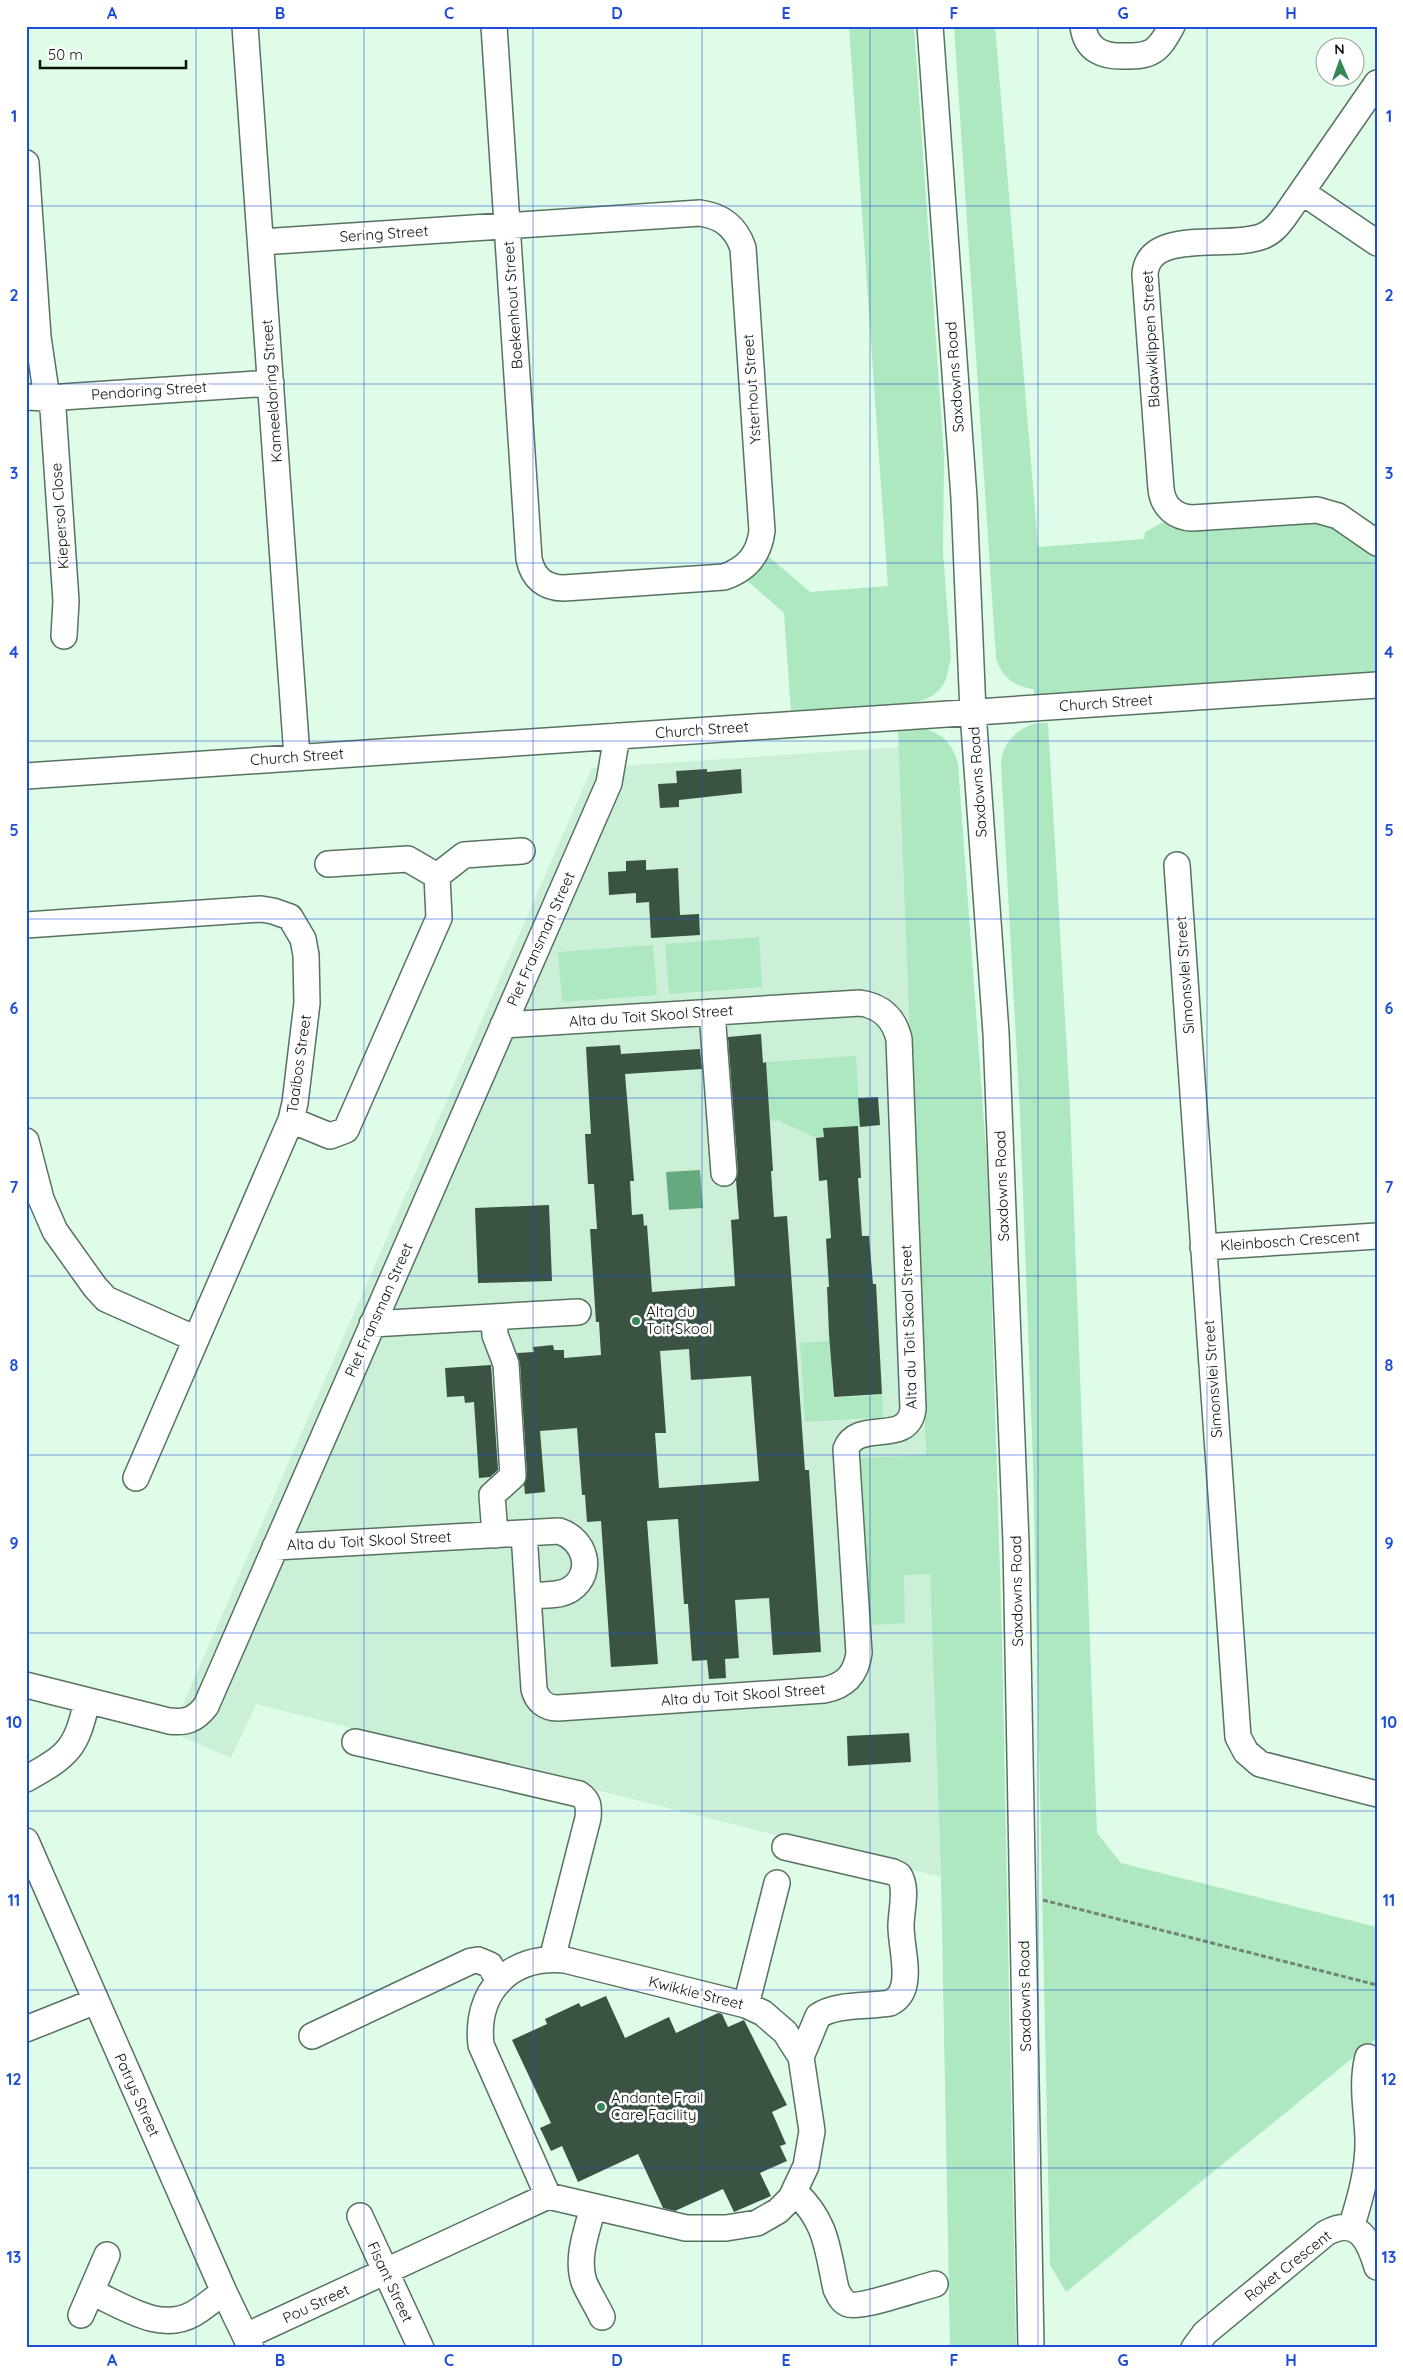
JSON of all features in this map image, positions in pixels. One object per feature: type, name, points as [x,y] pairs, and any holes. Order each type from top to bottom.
[{"type":"street","name":"Kameeldoring Street","points":[[245,26],[296,757]]},
{"type":"street","name":"Boekenhout Street","points":[[494,26],[529,559],[531,567],[540,581]]},
{"type":"street","name":"Saxdowns Road","points":[[930,26],[964,498],[973,712],[996,1033],[1016,1543],[1031,2348]]},
{"type":"street","points":[[1083,26],[1090,46],[1102,54],[1110,56],[1138,56],[1152,51],[1172,26]]},
{"type":"street","name":"Blaawklippen Street","points":[[1377,83],[1279,225],[1263,236],[1248,240],[1164,247],[1157,251],[1148,262],[1145,274],[1162,496],[1169,509],[1184,517],[1309,509],[1324,511],[1338,516],[1377,542]]},
{"type":"street","name":"Kiepersol Close","points":[[26,163],[38,337],[36,398],[53,409],[66,601],[64,636]]},
{"type":"street","points":[[1302,192],[1377,243]]},
{"type":"street","name":"Ysterhout Street","points":[[508,226],[700,213],[710,214],[727,222],[740,238],[742,248],[762,531],[756,553],[743,569],[724,577],[564,588],[555,588],[540,581]]},
{"type":"street","name":"Sering Street","points":[[261,242],[508,226]]},
{"type":"street","name":"Pendoring Street","points":[[36,398],[271,383]]},
{"type":"street","name":"Church Street","points":[[26,776],[1377,685]]},
{"type":"street","name":"Piet Fransman Street","points":[[26,1685],[175,1722],[192,1719],[206,1706],[609,783],[617,736]]},
{"type":"street","points":[[437,876],[464,855],[522,851]]},
{"type":"street","points":[[328,864],[408,859],[437,876]]},
{"type":"street","name":"Simonsvlei Street","points":[[1177,865],[1238,1737],[1246,1752],[1260,1764],[1377,1794]]},
{"type":"street","points":[[291,1120],[330,1136],[340,1134],[350,1125],[439,918],[437,876]]},
{"type":"street","name":"Taaibos Street","points":[[26,925],[261,910],[273,911],[290,917],[303,939],[306,955],[307,1003],[291,1120],[136,1478]]},
{"type":"street","name":"Alta du Toit Skool Street","points":[[503,1025],[860,1003],[883,1011],[896,1028],[899,1039],[913,1409],[910,1420],[903,1427],[861,1434],[851,1440],[846,1449],[859,1653],[858,1663],[848,1680],[841,1685],[824,1690],[552,1708],[541,1702],[535,1694],[524,1533]]},
{"type":"street","points":[[712,1012],[724,1173]]},
{"type":"street","points":[[26,1141],[41,1199],[55,1231],[95,1287],[106,1299],[196,1339]]},
{"type":"street","name":"Kleinbosch Crescent","points":[[1204,1247],[1377,1236]]},
{"type":"street","points":[[372,1324],[578,1312]]},
{"type":"street","points":[[494,1317],[494,1335],[506,1364],[513,1476],[492,1495],[495,1535]]},
{"type":"street","name":"Alta du Toit Skool Street","points":[[275,1547],[559,1531],[567,1534],[580,1544],[585,1559],[582,1577],[570,1590],[561,1593],[528,1595]]},
{"type":"street","points":[[26,1779],[57,1762],[69,1751],[75,1741],[87,1701]]},
{"type":"street","points":[[356,1742],[579,1794],[584,1798],[589,1808],[588,1818],[552,1959]]},
{"type":"street","name":"Patrys Street","points":[[26,1841],[224,2292],[249,2342]]},
{"type":"street","points":[[785,1847],[893,1872],[899,1875],[903,1886],[901,1926],[905,1983],[902,1992],[897,1999],[890,2003],[833,2010],[818,2016],[801,2057]]},
{"type":"street","points":[[746,2005],[777,1882]]},
{"type":"street","name":"Kwikkie Street","points":[[552,1959],[565,1960],[746,2005],[763,2013],[776,2023],[801,2057],[812,2132],[806,2166],[792,2198],[770,2217],[749,2225],[726,2228],[686,2228],[548,2196],[481,2045],[481,2016],[486,2002],[499,1982],[518,1967],[529,1962],[552,1959]]},
{"type":"street","points":[[312,2036],[471,1961],[478,1960],[490,1965],[499,1982]]},
{"type":"street","points":[[26,2029],[96,2001]]},
{"type":"street","points":[[1351,2228],[1364,2182],[1368,2139],[1365,2102],[1368,2057]]},
{"type":"street","points":[[795,2192],[811,2207],[820,2223],[836,2289],[841,2299],[847,2304],[854,2305],[875,2301],[934,2284]]},
{"type":"street","points":[[386,2272],[548,2196]]},
{"type":"street","points":[[593,2207],[581,2256],[581,2268],[584,2282],[602,2317]]},
{"type":"street","name":"Fisant Street","points":[[360,2216],[421,2348]]},
{"type":"street","name":"Roket Crescent","points":[[1194,2348],[1206,2333],[1326,2233],[1334,2229],[1351,2228],[1359,2232],[1370,2245],[1377,2267]]},
{"type":"street","points":[[81,2315],[107,2256]]},
{"type":"street","name":"Pou Street","points":[[249,2342],[386,2272]]},
{"type":"street","points":[[91,2292],[161,2322],[177,2320],[192,2315],[224,2292]]},
{"type":"path","points":[[1023,1895],[1377,1985]]},
{"type":"shaded area","points":[[849,26],[914,26],[944,456],[943,553],[951,658],[946,680],[939,690],[932,696],[916,703],[791,712],[784,613],[744,578],[766,554],[810,592],[888,586]]},
{"type":"shaded area","points":[[954,26],[995,26],[1038,547],[1144,539],[1145,532],[1167,520],[1324,521],[1377,554],[1377,672],[1034,695],[1034,689],[1015,684],[1002,671],[996,658]]},
{"type":"shaded area","points":[[1048,723],[1070,1106],[1097,1833],[1121,1863],[1377,1927],[1377,2038],[1066,2292],[1050,2265],[1033,1463],[1020,1113],[1001,764],[1004,749],[1012,737],[1030,725]]},
{"type":"shaded area","points":[[921,728],[935,732],[946,740],[958,764],[988,1178],[1002,1639],[1016,2348],[950,2348],[941,1877],[930,1574],[904,1575],[905,1623],[868,1625],[856,1466],[859,1458],[926,1455],[898,729]]},
{"type":"shaded area","name":"Alta du Toit Skool","points":[[900,747],[941,1877],[256,1704],[231,1758],[171,1732],[592,768]]},
{"type":"shaded area","points":[[759,937],[762,987],[669,994],[665,944]]},
{"type":"shaded area","points":[[653,945],[657,995],[562,1002],[558,952]]},
{"type":"shaded area","points":[[856,1056],[860,1126],[824,1128],[824,1137],[816,1138],[781,1122],[781,1120],[770,1121],[766,1062]]},
{"type":"shaded area","points":[[700,1170],[703,1208],[669,1210],[666,1172]]},
{"type":"shaded area","points":[[830,1341],[833,1398],[882,1395],[883,1417],[805,1422],[800,1343]]},
{"type":"building","points":[[707,769],[707,772],[741,769],[742,793],[679,800],[679,807],[660,808],[658,784],[677,783],[676,771]]},
{"type":"building","points":[[646,860],[646,870],[678,868],[680,915],[699,914],[700,935],[651,938],[649,902],[636,903],[636,893],[609,895],[608,872],[626,871],[626,861]]},
{"type":"building","points":[[761,1034],[763,1063],[766,1062],[774,1217],[787,1216],[805,1470],[809,1470],[821,1652],[773,1655],[769,1598],[735,1600],[739,1658],[725,1659],[726,1678],[709,1679],[707,1660],[692,1661],[688,1604],[684,1604],[678,1519],[647,1521],[658,1664],[611,1667],[601,1521],[587,1522],[585,1495],[582,1495],[577,1428],[540,1431],[545,1492],[525,1494],[524,1484],[527,1475],[520,1363],[517,1353],[534,1352],[533,1347],[553,1345],[554,1350],[564,1350],[564,1358],[601,1355],[599,1322],[596,1322],[590,1229],[597,1229],[594,1184],[588,1184],[585,1134],[591,1134],[586,1047],[620,1045],[621,1054],[700,1049],[702,1069],[625,1074],[634,1181],[630,1181],[632,1215],[643,1214],[644,1226],[647,1225],[652,1292],[735,1286],[731,1220],[739,1219],[736,1180],[738,1172],[728,1037]],"holes":[[[689,1349],[691,1380],[751,1376],[759,1481],[659,1488],[655,1433],[666,1433],[660,1351]]]},
{"type":"building","points":[[878,1097],[880,1125],[860,1127],[858,1098]]},
{"type":"building","points":[[858,1126],[861,1178],[858,1178],[862,1236],[869,1236],[873,1284],[876,1284],[882,1394],[834,1397],[827,1287],[829,1287],[826,1239],[831,1238],[827,1180],[819,1181],[816,1138],[824,1137],[823,1128]]},
{"type":"building","points":[[549,1205],[552,1281],[478,1283],[475,1208]]},
{"type":"building","points":[[491,1365],[498,1470],[490,1477],[479,1478],[474,1402],[465,1403],[464,1396],[447,1397],[445,1368]]},
{"type":"building","points":[[909,1733],[911,1762],[848,1766],[847,1736]]},
{"type":"building","name":"Andante Frail Care Facility","points":[[606,1996],[625,2038],[669,2017],[676,2033],[718,2013],[722,2014],[728,2027],[744,2020],[787,2105],[772,2112],[786,2144],[780,2146],[787,2161],[760,2173],[771,2196],[734,2212],[723,2189],[675,2211],[663,2208],[638,2154],[578,2182],[562,2146],[551,2151],[540,2128],[551,2123],[512,2040],[547,2024],[545,2019],[579,2003],[581,2007]]},
{"type":"place","name":"Alta du Toit Skool","points":[[636,1321]]},
{"type":"place","name":"Andante Frail Care Facility","points":[[601,2107]]}]
